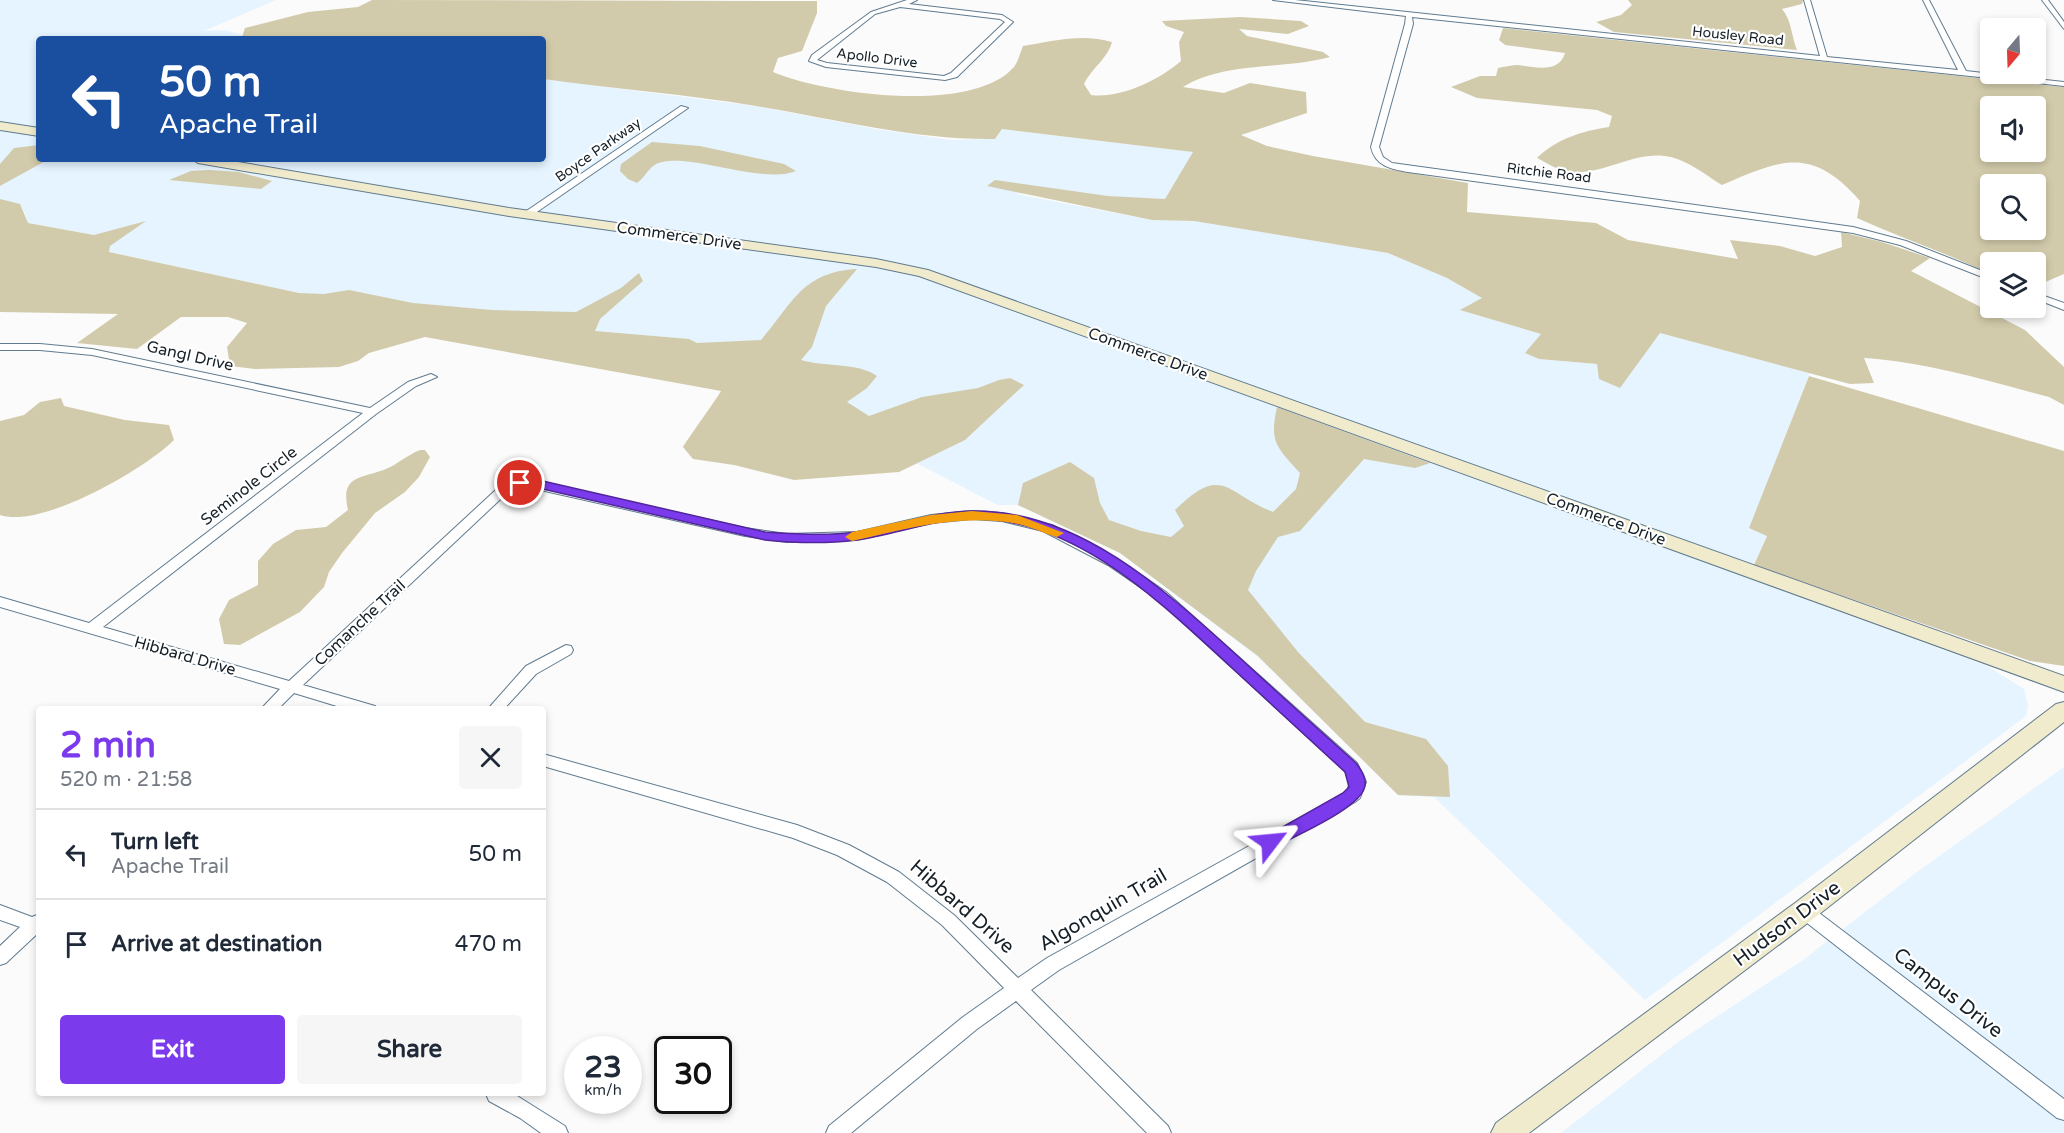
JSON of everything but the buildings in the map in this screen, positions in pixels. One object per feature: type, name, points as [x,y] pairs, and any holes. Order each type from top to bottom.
[{"type":"street","points":[[901,5],[914,0]]},
{"type":"street","points":[[1276,0],[1409,14]]},
{"type":"street","points":[[1808,0],[1824,58]]},
{"type":"street","points":[[1926,0],[1963,73]]},
{"type":"street","points":[[2045,0],[2064,27]]},
{"type":"street","points":[[1367,10],[1369,1]]},
{"type":"street","name":"Apollo Drive","points":[[901,5],[1002,18],[1009,22],[954,75],[942,78],[813,61],[815,57],[873,13],[901,5]]},
{"type":"street","name":"Housley Road","points":[[1409,14],[2064,84]]},
{"type":"street","name":"Ritchie Road","points":[[1409,14],[1409,24],[1375,147],[1378,158],[1386,163],[1414,171],[1853,230],[1903,243],[1980,273]]},
{"type":"street","name":"Boyce Parkway","points":[[528,214],[684,108]]},
{"type":"street","points":[[0,126],[36,132]]},
{"type":"street","name":"Commerce Drive","points":[[216,162],[528,214],[876,263],[923,273],[2064,684]]},
{"type":"street","points":[[2046,300],[2064,308]]},
{"type":"street","name":"Gangl Drive","points":[[0,347],[56,348],[92,352],[372,412]]},
{"type":"street","name":"Seminole Circle","points":[[91,629],[372,412],[412,384],[431,377]]},
{"type":"street","name":"Comanche Trail","points":[[271,706],[502,490],[527,483],[745,532],[787,538],[857,536],[956,515],[987,515],[1017,519],[1047,528],[1081,544],[1144,582],[1347,764]]},
{"type":"street","name":"Hibbard Drive","points":[[0,602],[356,706]]},
{"type":"street","points":[[498,706],[531,670],[566,650]]},
{"type":"street","name":"Hudson Drive","points":[[1506,1133],[1804,911],[2064,710]]},
{"type":"street","name":"Hibbard Drive","points":[[546,761],[797,832],[861,858],[920,895],[1018,987],[1161,1133]]},
{"type":"street","name":"Algonquin Trail","points":[[836,1133],[970,1023],[1018,987],[1063,958],[1349,798],[1354,794],[1358,782],[1347,764]]},
{"type":"street","name":"Campus Drive","points":[[1804,911],[2064,1112]]},
{"type":"street","points":[[0,912],[36,923]]},
{"type":"street","points":[[0,957],[36,926]]},
{"type":"street","points":[[499,1096],[558,1133]]},
{"type":"shaded area","points":[[0,0],[276,0],[204,31],[225,30],[244,36],[36,36],[36,162],[546,162],[546,79],[755,106],[876,129],[950,140],[995,139],[1002,129],[1194,152],[1165,199],[1011,193],[1152,220],[1194,221],[1388,253],[1447,278],[1482,298],[1461,310],[1541,334],[1526,353],[1539,359],[1597,364],[1660,333],[1810,373],[1749,528],[1767,535],[1754,565],[1744,577],[1987,666],[2024,689],[2028,706],[2026,716],[1645,1000],[1434,797],[1398,795],[1258,657],[1120,553],[1018,505],[998,505],[916,463],[832,396],[299,293],[109,252],[109,246],[94,235],[28,223],[24,211],[0,199]]},
{"type":"shaded area","points":[[372,0],[817,1],[817,13],[802,51],[778,58],[773,72],[827,87],[897,96],[966,91],[994,82],[1014,67],[1023,46],[1079,38],[1112,42],[1107,53],[1084,84],[1091,95],[1114,94],[1139,87],[1162,75],[1181,61],[1179,42],[1184,32],[1166,26],[1162,21],[1240,17],[1301,21],[1309,26],[1288,34],[1239,29],[1247,36],[1323,52],[1330,57],[1218,73],[1183,87],[1224,93],[1250,83],[1306,92],[1307,113],[1241,135],[1267,146],[1313,156],[1468,183],[1467,212],[1596,223],[1628,240],[1738,259],[1730,240],[1780,246],[1815,256],[1842,247],[1841,232],[1882,242],[1930,258],[1911,271],[1980,307],[1980,318],[2002,318],[2025,330],[2064,367],[2064,405],[2049,397],[1980,379],[1888,360],[1864,358],[1874,383],[1850,384],[1660,333],[1620,388],[1599,379],[1597,364],[1539,359],[1525,353],[1541,334],[1460,310],[1482,298],[1447,278],[1388,253],[1194,221],[1152,220],[987,186],[995,180],[1108,196],[1165,199],[1193,152],[1002,129],[995,139],[934,136],[729,102],[546,79],[546,36],[242,36],[245,28],[308,12],[358,7]]},
{"type":"shaded area","points":[[1628,0],[1803,0],[1802,4],[1782,9],[1790,23],[1797,50],[1614,32],[1596,22],[1621,15],[1632,5]]},
{"type":"shaded area","points":[[1503,28],[1980,78],[1980,84],[2035,84],[2064,87],[2064,274],[2046,282],[2046,252],[1980,252],[1980,269],[1857,218],[1860,201],[1843,183],[1811,165],[1779,164],[1722,185],[1687,163],[1664,156],[1638,158],[1588,171],[1575,172],[1556,168],[1537,158],[1544,151],[1570,137],[1609,127],[1612,116],[1597,110],[1477,98],[1451,87],[1480,76],[1496,76],[1498,68],[1518,65],[1538,68],[1552,67],[1562,60],[1565,53],[1505,45],[1499,40]]},
{"type":"shaded area","points":[[652,142],[700,146],[784,164],[796,171],[762,174],[700,163],[665,161],[653,166],[637,183],[628,179],[620,171],[621,164]]},
{"type":"shaded area","points":[[36,145],[36,162],[44,162],[0,186],[0,164],[14,148]]},
{"type":"shaded area","points":[[191,171],[239,172],[272,181],[261,189],[169,180]]},
{"type":"shaded area","points":[[0,199],[20,204],[28,223],[94,235],[146,221],[110,246],[109,252],[299,293],[324,294],[349,290],[413,303],[492,310],[576,312],[621,288],[639,273],[643,281],[600,319],[595,331],[689,339],[697,343],[761,340],[791,302],[811,283],[838,271],[857,269],[826,306],[812,347],[801,360],[860,369],[877,376],[867,388],[847,402],[869,416],[922,397],[978,388],[999,380],[1010,378],[1024,385],[965,440],[899,472],[794,480],[734,465],[693,459],[683,447],[721,391],[425,337],[369,353],[358,361],[339,367],[255,369],[230,366],[227,347],[247,323],[228,317],[181,317],[137,349],[77,343],[118,314],[0,312]]},
{"type":"shaded area","points":[[1809,376],[2064,451],[2064,666],[2030,661],[1754,565],[1767,536],[1749,528]]},
{"type":"shaded area","points":[[61,398],[64,406],[125,420],[169,425],[174,440],[140,466],[92,494],[41,513],[18,517],[0,515],[0,421],[24,415],[40,402]]},
{"type":"shaded area","points":[[1277,407],[1430,463],[1415,468],[1364,459],[1300,531],[1278,537],[1256,571],[1248,590],[1298,652],[1365,722],[1426,739],[1448,766],[1450,797],[1398,795],[1258,656],[1120,553],[1018,505],[1023,483],[1070,462],[1094,478],[1100,503],[1109,520],[1141,531],[1171,537],[1184,526],[1175,510],[1191,496],[1214,485],[1224,486],[1273,512],[1296,489],[1300,473],[1277,444],[1274,429]]},
{"type":"shaded area","points":[[420,450],[425,450],[430,457],[419,477],[405,492],[375,513],[342,553],[329,572],[324,587],[300,612],[240,645],[224,644],[219,619],[229,600],[258,585],[258,561],[273,544],[296,530],[326,527],[348,510],[347,490],[354,480],[395,465]]},
{"type":"shaded area","points":[[2064,767],[2064,1133],[1561,1133],[1678,1042],[1803,960],[1917,872]]},
{"type":"slow traffic","points":[[852,537],[931,519],[972,514],[1017,519],[1057,533]]},
{"type":"route","points":[[520,483],[534,483],[765,536],[821,539],[857,536],[931,519],[972,514],[1002,516],[1032,523],[1081,544],[1113,562],[1161,595],[1351,767],[1358,782],[1354,794],[1270,842]]}]
